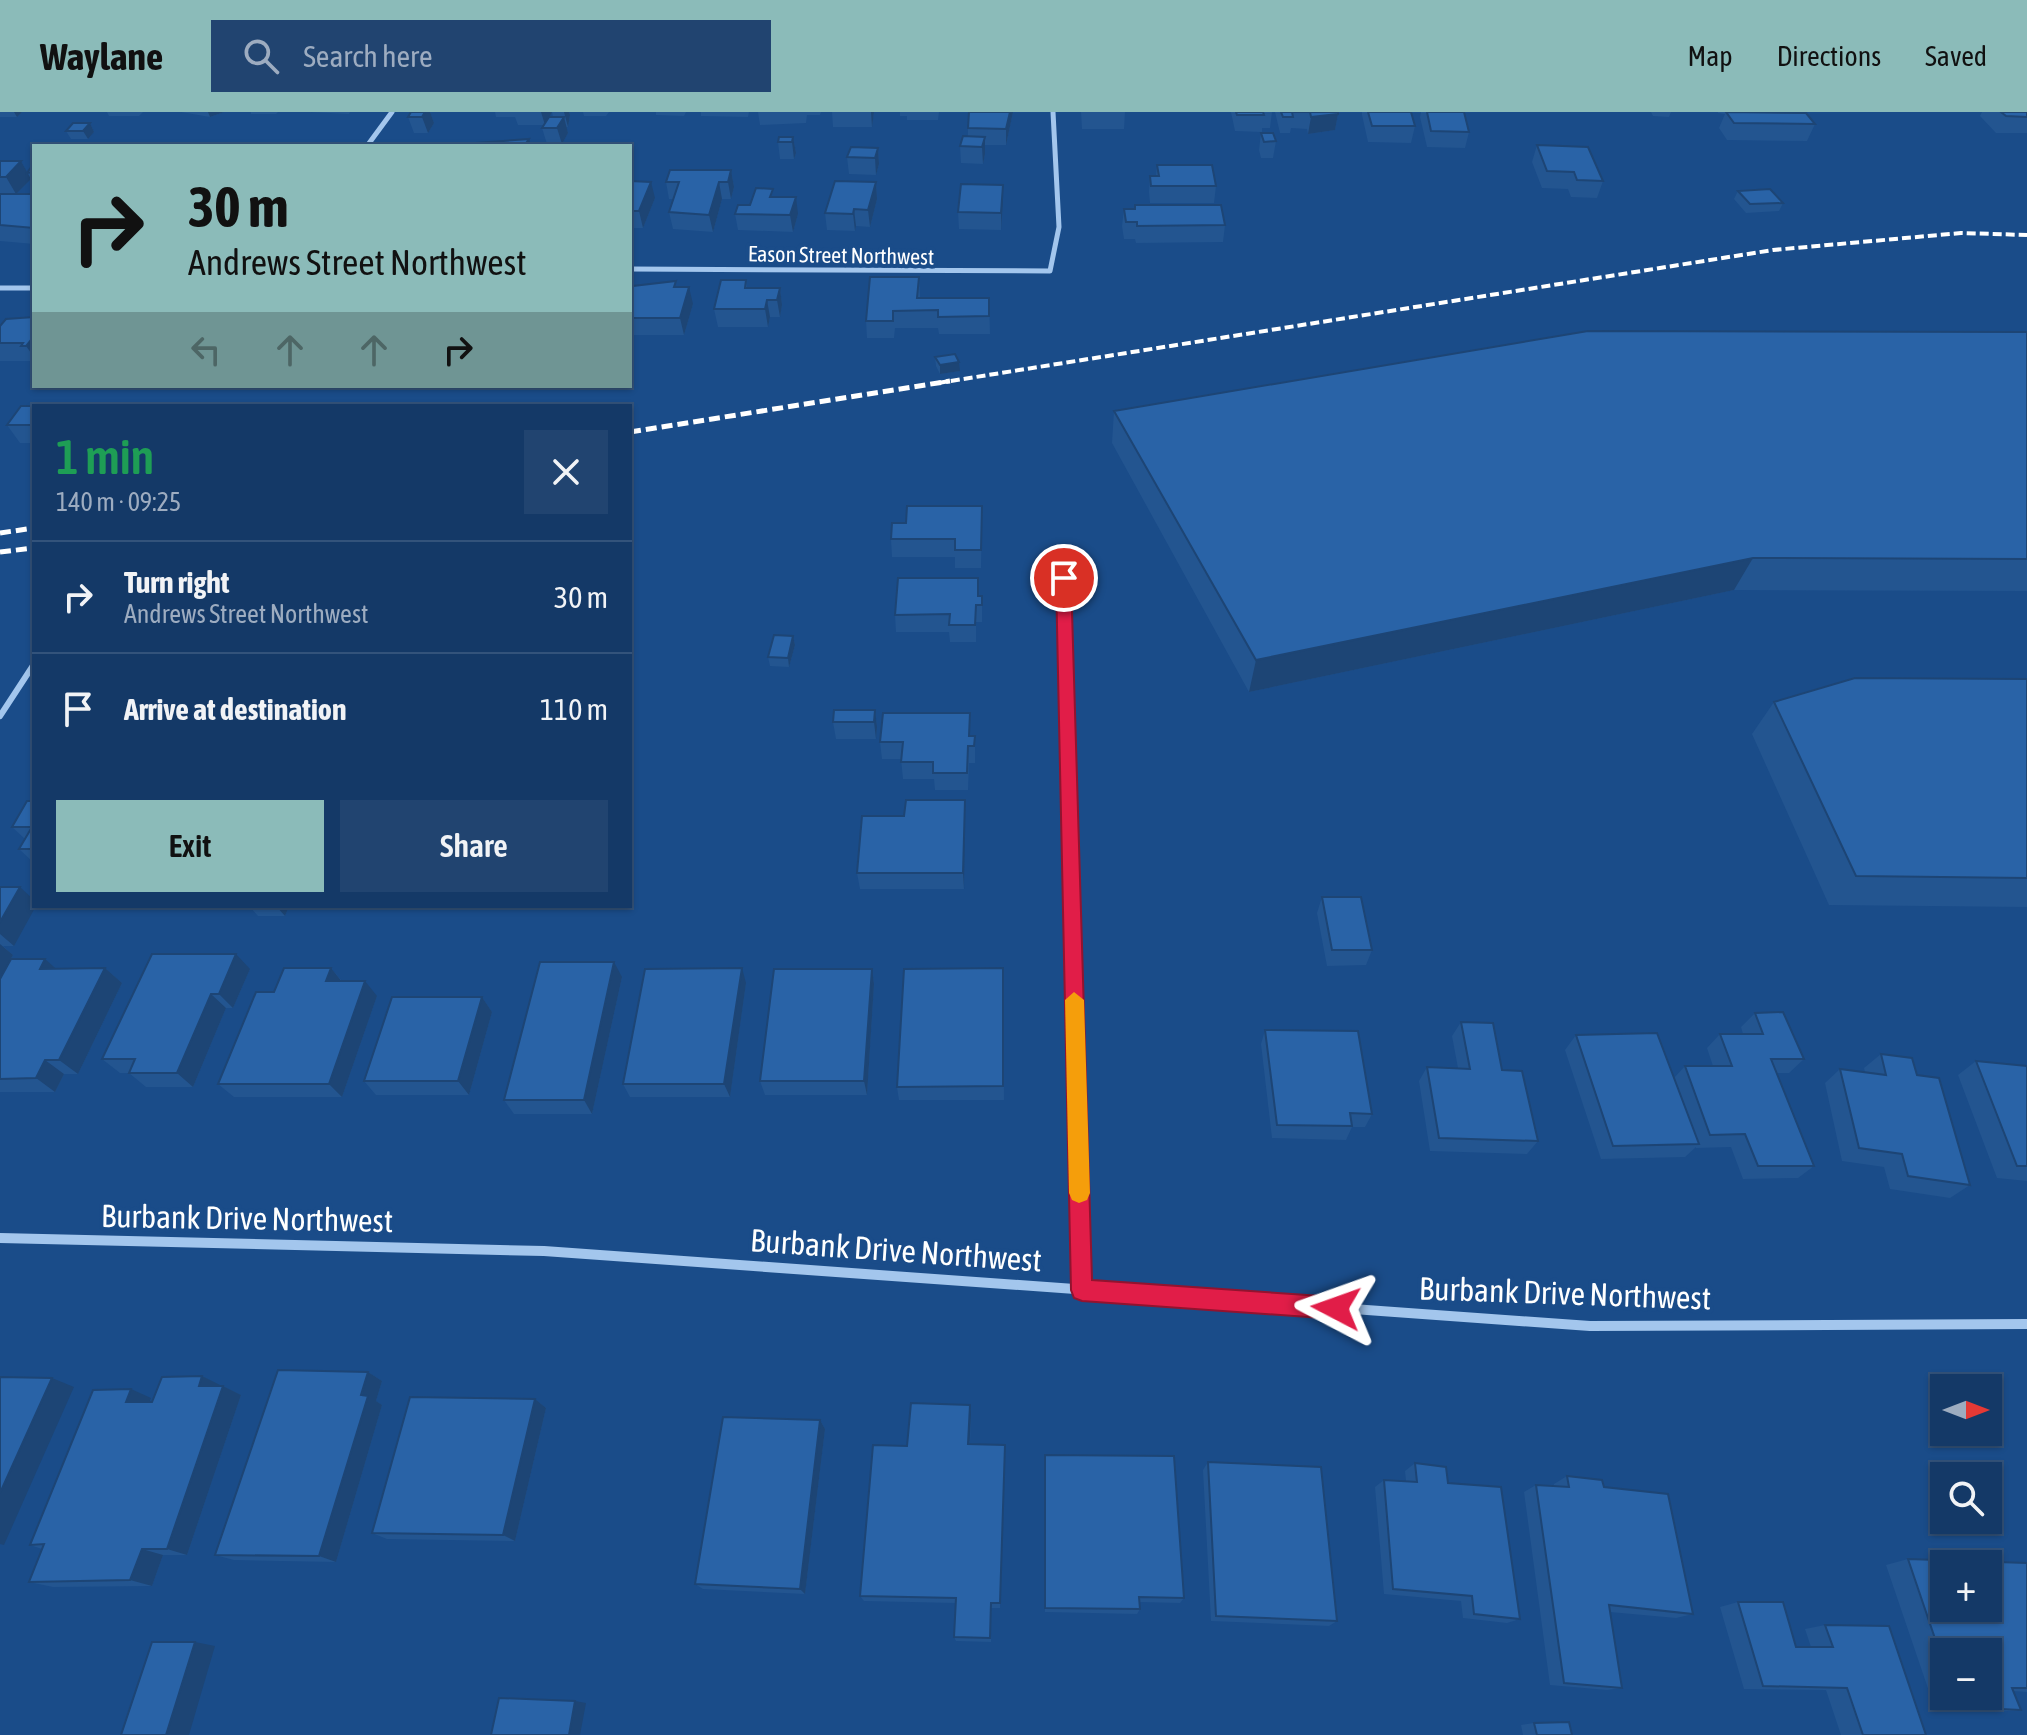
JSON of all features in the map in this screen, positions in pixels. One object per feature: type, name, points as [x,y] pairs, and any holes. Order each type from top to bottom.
[{"type":"street","points":[[368,144],[392,112]]},
{"type":"street","name":"Eason Street Northwest","points":[[632,269],[1050,271],[1059,227],[1053,112]]},
{"type":"street","points":[[0,288],[32,288]]},
{"type":"street","points":[[1063,547],[1082,1290]]},
{"type":"street","points":[[0,716],[32,667]]},
{"type":"street","name":"Burbank Drive Northwest","points":[[0,1238],[544,1251],[1590,1326],[2027,1324]]},
{"type":"building","points":[[411,112],[425,112],[422,117],[408,117]]},
{"type":"building","points":[[969,112],[1010,112],[1006,129],[968,128]]},
{"type":"building","points":[[1236,112],[1263,112],[1264,115],[1237,115]]},
{"type":"building","points":[[1281,112],[1292,112],[1293,117],[1283,117]]},
{"type":"building","points":[[1310,112],[1338,112],[1338,114],[1311,117]]},
{"type":"building","points":[[1368,112],[1411,112],[1415,126],[1372,126]]},
{"type":"building","points":[[1427,112],[1464,112],[1469,132],[1431,131]]},
{"type":"building","points":[[1726,112],[1806,113],[1815,124],[1734,123]]},
{"type":"building","points":[[2001,112],[2027,112],[2027,117],[2006,116]]},
{"type":"building","points":[[549,117],[564,117],[557,128],[542,128]]},
{"type":"building","points":[[73,123],[90,123],[83,131],[66,131]]},
{"type":"building","points":[[1261,133],[1273,133],[1276,141],[1264,142]]},
{"type":"building","points":[[963,136],[985,137],[982,147],[960,146]]},
{"type":"building","points":[[779,137],[793,137],[792,142],[778,142]]},
{"type":"building","points":[[529,139],[525,144],[476,143]]},
{"type":"building","points":[[1537,145],[1588,147],[1603,181],[1577,180],[1574,172],[1547,171]]},
{"type":"building","points":[[851,147],[878,148],[875,158],[847,157]]},
{"type":"building","points":[[0,161],[21,161],[6,177],[0,177]]},
{"type":"building","points":[[1157,165],[1212,165],[1216,186],[1151,186],[1150,176],[1159,176]]},
{"type":"building","points":[[670,170],[731,170],[728,182],[719,182],[709,215],[669,212],[679,182],[666,182]]},
{"type":"building","points":[[632,181],[651,182],[639,211],[632,211]]},
{"type":"building","points":[[835,181],[876,182],[868,210],[854,209],[853,214],[825,213]]},
{"type":"building","points":[[961,184],[1003,185],[1001,213],[958,212]]},
{"type":"building","points":[[756,188],[773,189],[770,197],[796,197],[790,215],[735,214],[738,205],[750,205]]},
{"type":"building","points":[[1770,189],[1783,203],[1750,204],[1738,191]]},
{"type":"building","points":[[0,194],[32,194],[32,228],[0,225]]},
{"type":"building","points":[[1135,205],[1221,205],[1225,225],[1137,226],[1137,222],[1126,222],[1124,209],[1135,209]]},
{"type":"building","points":[[870,277],[919,277],[917,298],[989,298],[989,316],[938,317],[938,310],[893,311],[893,321],[866,321]]},
{"type":"building","points":[[721,280],[746,280],[745,288],[780,288],[777,300],[767,300],[765,309],[714,309]]},
{"type":"building","points":[[676,281],[674,287],[689,287],[680,318],[632,318],[633,286]]},
{"type":"building","points":[[32,317],[32,338],[26,346],[21,346],[23,343],[0,343],[0,326],[6,319]]},
{"type":"building","points":[[1588,331],[2027,332],[2027,559],[1753,558],[1256,660],[1114,411]]},
{"type":"building","points":[[955,354],[959,362],[940,365],[935,357]]},
{"type":"building","points":[[21,406],[32,406],[32,425],[7,425]]},
{"type":"building","points":[[907,506],[982,506],[981,550],[955,550],[955,539],[891,539],[892,523],[906,523]]},
{"type":"building","points":[[898,578],[978,578],[978,596],[982,596],[982,605],[976,605],[975,625],[949,625],[950,614],[895,615]]},
{"type":"building","points":[[774,635],[793,636],[788,658],[768,657]]},
{"type":"building","points":[[1855,678],[2027,679],[2027,878],[1856,876],[1774,702]]},
{"type":"building","points":[[834,710],[875,710],[874,722],[833,722]]},
{"type":"building","points":[[883,713],[970,713],[969,736],[975,736],[974,746],[968,746],[967,773],[933,773],[933,762],[901,762],[903,742],[880,742]]},
{"type":"building","points":[[906,800],[965,800],[963,873],[857,873],[862,816],[904,816]]},
{"type":"building","points":[[27,801],[32,801],[32,827],[12,827]]},
{"type":"building","points":[[32,827],[32,849],[19,849]]},
{"type":"building","points":[[0,887],[20,887],[0,922]]},
{"type":"building","points":[[1322,897],[1361,897],[1372,950],[1332,950]]},
{"type":"building","points":[[152,954],[236,954],[219,994],[211,994],[177,1073],[129,1073],[135,1059],[102,1059]]},
{"type":"building","points":[[11,959],[45,959],[40,969],[105,968],[59,1060],[45,1060],[36,1078],[0,1079],[0,979]]},
{"type":"building","points":[[540,962],[614,962],[584,1100],[504,1100]]},
{"type":"building","points":[[284,968],[331,968],[326,981],[365,981],[329,1084],[218,1084],[256,992],[274,992]]},
{"type":"building","points":[[742,968],[724,1084],[623,1084],[645,969]]},
{"type":"building","points":[[1003,968],[1003,1086],[897,1087],[904,969]]},
{"type":"building","points":[[774,969],[872,969],[864,1081],[760,1081]]},
{"type":"building","points":[[392,997],[482,997],[458,1081],[364,1081]]},
{"type":"building","points":[[1783,1012],[1804,1059],[1771,1059],[1814,1166],[1758,1166],[1745,1134],[1710,1135],[1685,1066],[1732,1066],[1720,1034],[1763,1034],[1755,1013]]},
{"type":"building","points":[[1461,1022],[1493,1023],[1502,1070],[1522,1071],[1538,1141],[1439,1138],[1427,1067],[1470,1069]]},
{"type":"building","points":[[1265,1030],[1358,1031],[1372,1114],[1350,1113],[1352,1126],[1277,1125]]},
{"type":"building","points":[[1657,1033],[1699,1144],[1613,1146],[1576,1035]]},
{"type":"building","points":[[1881,1054],[1912,1058],[1917,1075],[1939,1078],[1970,1185],[1908,1176],[1902,1154],[1859,1148],[1840,1069],[1886,1075]]},
{"type":"building","points":[[1976,1061],[2027,1066],[2027,1166],[2017,1166]]},
{"type":"building","points":[[278,1370],[368,1372],[361,1395],[368,1396],[319,1556],[215,1555]]},
{"type":"building","points":[[202,1376],[199,1386],[223,1386],[167,1549],[142,1549],[130,1580],[29,1582],[44,1544],[30,1545],[93,1390],[131,1389],[126,1402],[152,1402],[162,1377]]},
{"type":"building","points":[[0,1377],[52,1378],[0,1493]]},
{"type":"building","points":[[410,1397],[535,1399],[503,1535],[372,1533]]},
{"type":"building","points":[[911,1403],[970,1405],[968,1444],[1005,1445],[1000,1603],[991,1603],[990,1638],[954,1637],[956,1598],[860,1596],[873,1445],[907,1446]]},
{"type":"building","points":[[723,1417],[820,1420],[800,1589],[695,1584]]},
{"type":"building","points":[[1045,1455],[1174,1456],[1184,1598],[1139,1597],[1140,1609],[1045,1608]]},
{"type":"building","points":[[1208,1462],[1321,1467],[1337,1621],[1216,1616]]},
{"type":"building","points":[[1415,1463],[1446,1467],[1448,1483],[1501,1487],[1520,1619],[1474,1614],[1472,1596],[1393,1589],[1384,1480],[1417,1482]]},
{"type":"building","points":[[1567,1476],[1602,1480],[1604,1487],[1668,1494],[1693,1614],[1609,1605],[1622,1688],[1564,1683],[1536,1485],[1569,1487]]},
{"type":"building","points":[[1908,1559],[1930,1560],[1930,1622],[2002,1622],[2002,1562],[2027,1563],[2027,1688],[2012,1688],[2021,1710],[2002,1709],[2002,1638],[1935,1638]]},
{"type":"building","points":[[1738,1602],[1783,1602],[1796,1647],[1833,1647],[1825,1625],[1889,1626],[1926,1735],[1863,1735],[1847,1688],[1763,1686]]},
{"type":"building","points":[[152,1642],[195,1642],[166,1735],[121,1735]]},
{"type":"building","points":[[499,1698],[575,1701],[569,1735],[491,1735]]},
{"type":"building","points":[[1569,1722],[1572,1735],[1537,1735],[1534,1723]]},
{"type":"railway","points":[[938,383],[1773,250],[1961,233],[2027,235]]},
{"type":"railway","points":[[632,432],[950,381]]},
{"type":"railway","points":[[0,533],[32,528]]},
{"type":"railway","points":[[0,552],[32,548]]},
{"type":"slow traffic","points":[[1074,1000],[1079,1193]]},
{"type":"route","points":[[1064,578],[1082,1290],[1336,1308]]}]
